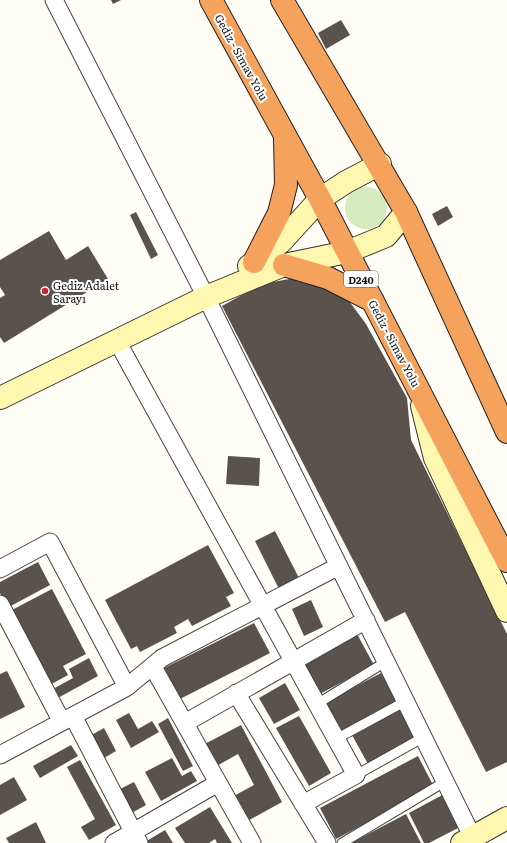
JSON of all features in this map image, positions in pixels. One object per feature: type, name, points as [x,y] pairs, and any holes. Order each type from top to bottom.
[{"type":"highway","name":"Gediz - Simav Yolu","points":[[211,0],[320,199],[507,561]]},
{"type":"highway","points":[[282,0],[380,164],[406,212],[507,432]]},
{"type":"highway","points":[[254,262],[279,213],[286,185],[285,134]]},
{"type":"highway","points":[[284,265],[328,278],[373,301]]},
{"type":"street","points":[[54,0],[206,297],[387,661],[446,782],[467,840],[507,818]]},
{"type":"street","points":[[206,297],[281,242],[320,199],[346,182],[380,164]]},
{"type":"street","points":[[0,398],[206,297],[284,265],[347,252],[386,236],[406,212]]},
{"type":"street","points":[[117,341],[356,775],[303,804]]},
{"type":"street","points":[[418,387],[435,458],[507,611]]},
{"type":"street","points":[[0,569],[50,542],[127,687]]},
{"type":"street","points":[[0,755],[127,687],[154,667],[162,658],[339,566]]},
{"type":"street","points":[[0,604],[137,837]]},
{"type":"street","points":[[185,723],[366,620]]},
{"type":"street","points":[[154,667],[252,843]]},
{"type":"street","points":[[236,693],[327,843]]},
{"type":"street","points":[[114,843],[137,837],[218,783]]},
{"type":"lane","points":[[317,704],[387,661]]},
{"type":"lane","points":[[336,739],[406,701]]},
{"type":"lane","points":[[356,775],[424,737]]},
{"type":"lane","points":[[342,843],[446,782]]},
{"type":"green space","points":[[362,187],[370,187],[378,190],[384,196],[387,208],[384,220],[378,226],[370,229],[362,229],[354,226],[348,220],[345,212],[345,204],[348,196],[354,190]]},
{"type":"building","points":[[111,0],[121,0],[113,4]]},
{"type":"building","points":[[341,20],[350,35],[326,49],[318,33]]},
{"type":"building","points":[[447,206],[453,217],[438,226],[432,214]]},
{"type":"building","points":[[136,212],[158,255],[151,259],[130,215]]},
{"type":"building","name":"Gediz Adalet Sarayı","points":[[49,231],[66,260],[88,246],[108,279],[4,343],[0,337],[0,298],[5,295],[0,287],[0,260]]},
{"type":"building","points":[[300,277],[327,285],[349,301],[366,324],[407,398],[411,440],[507,634],[507,762],[486,772],[405,612],[385,622],[222,306],[262,284]]},
{"type":"building","points":[[228,456],[260,458],[259,486],[226,484]]},
{"type":"building","points":[[275,531],[299,578],[279,589],[255,541]]},
{"type":"building","points":[[208,545],[234,593],[226,597],[231,606],[192,626],[188,619],[174,627],[177,633],[140,652],[137,646],[131,649],[105,600]]},
{"type":"building","points":[[38,562],[50,585],[7,608],[0,593],[0,582]]},
{"type":"building","points":[[52,589],[86,654],[63,666],[68,675],[48,686],[10,611]]},
{"type":"building","points":[[311,600],[323,627],[304,636],[292,609]]},
{"type":"building","points":[[254,623],[270,653],[176,701],[160,670]]},
{"type":"building","points":[[357,634],[374,665],[318,695],[302,664]]},
{"type":"building","points":[[89,658],[98,676],[56,699],[51,690],[73,678],[69,669]]},
{"type":"building","points":[[7,671],[25,707],[0,719],[0,674]]},
{"type":"building","points":[[381,673],[397,703],[343,733],[326,702]]},
{"type":"building","points":[[285,683],[300,710],[274,724],[259,698]]},
{"type":"building","points":[[399,709],[415,738],[368,764],[352,735]]},
{"type":"building","points":[[129,713],[138,729],[152,721],[159,732],[131,748],[116,720]]},
{"type":"building","points":[[299,716],[331,773],[309,786],[276,728]]},
{"type":"building","points":[[168,718],[193,766],[183,771],[158,724]]},
{"type":"building","points":[[241,725],[282,802],[244,823],[230,798],[254,785],[238,754],[213,768],[201,746]]},
{"type":"building","points":[[104,728],[116,751],[99,761],[86,738]]},
{"type":"building","points":[[71,745],[78,756],[40,778],[33,766]]},
{"type":"building","points":[[418,756],[434,787],[336,839],[320,808]]},
{"type":"building","points":[[172,758],[182,776],[191,771],[197,781],[161,801],[145,772]]},
{"type":"building","points":[[80,760],[116,825],[89,840],[81,827],[95,819],[67,767]]},
{"type":"building","points":[[14,777],[27,800],[0,815],[0,785]]},
{"type":"building","points":[[134,782],[146,805],[128,815],[116,791]]},
{"type":"building","points":[[446,793],[462,826],[429,843],[424,843],[409,813]]},
{"type":"building","points":[[210,807],[232,843],[217,843],[215,839],[209,843],[185,843],[175,828]]},
{"type":"building","points":[[406,814],[421,843],[351,843],[368,834]]},
{"type":"building","points":[[36,822],[46,843],[9,843],[6,838]]},
{"type":"building","points":[[165,830],[173,843],[145,842]]},
{"type":"place","name":"Gediz Adalet Sarayı","points":[[45,291]]}]
